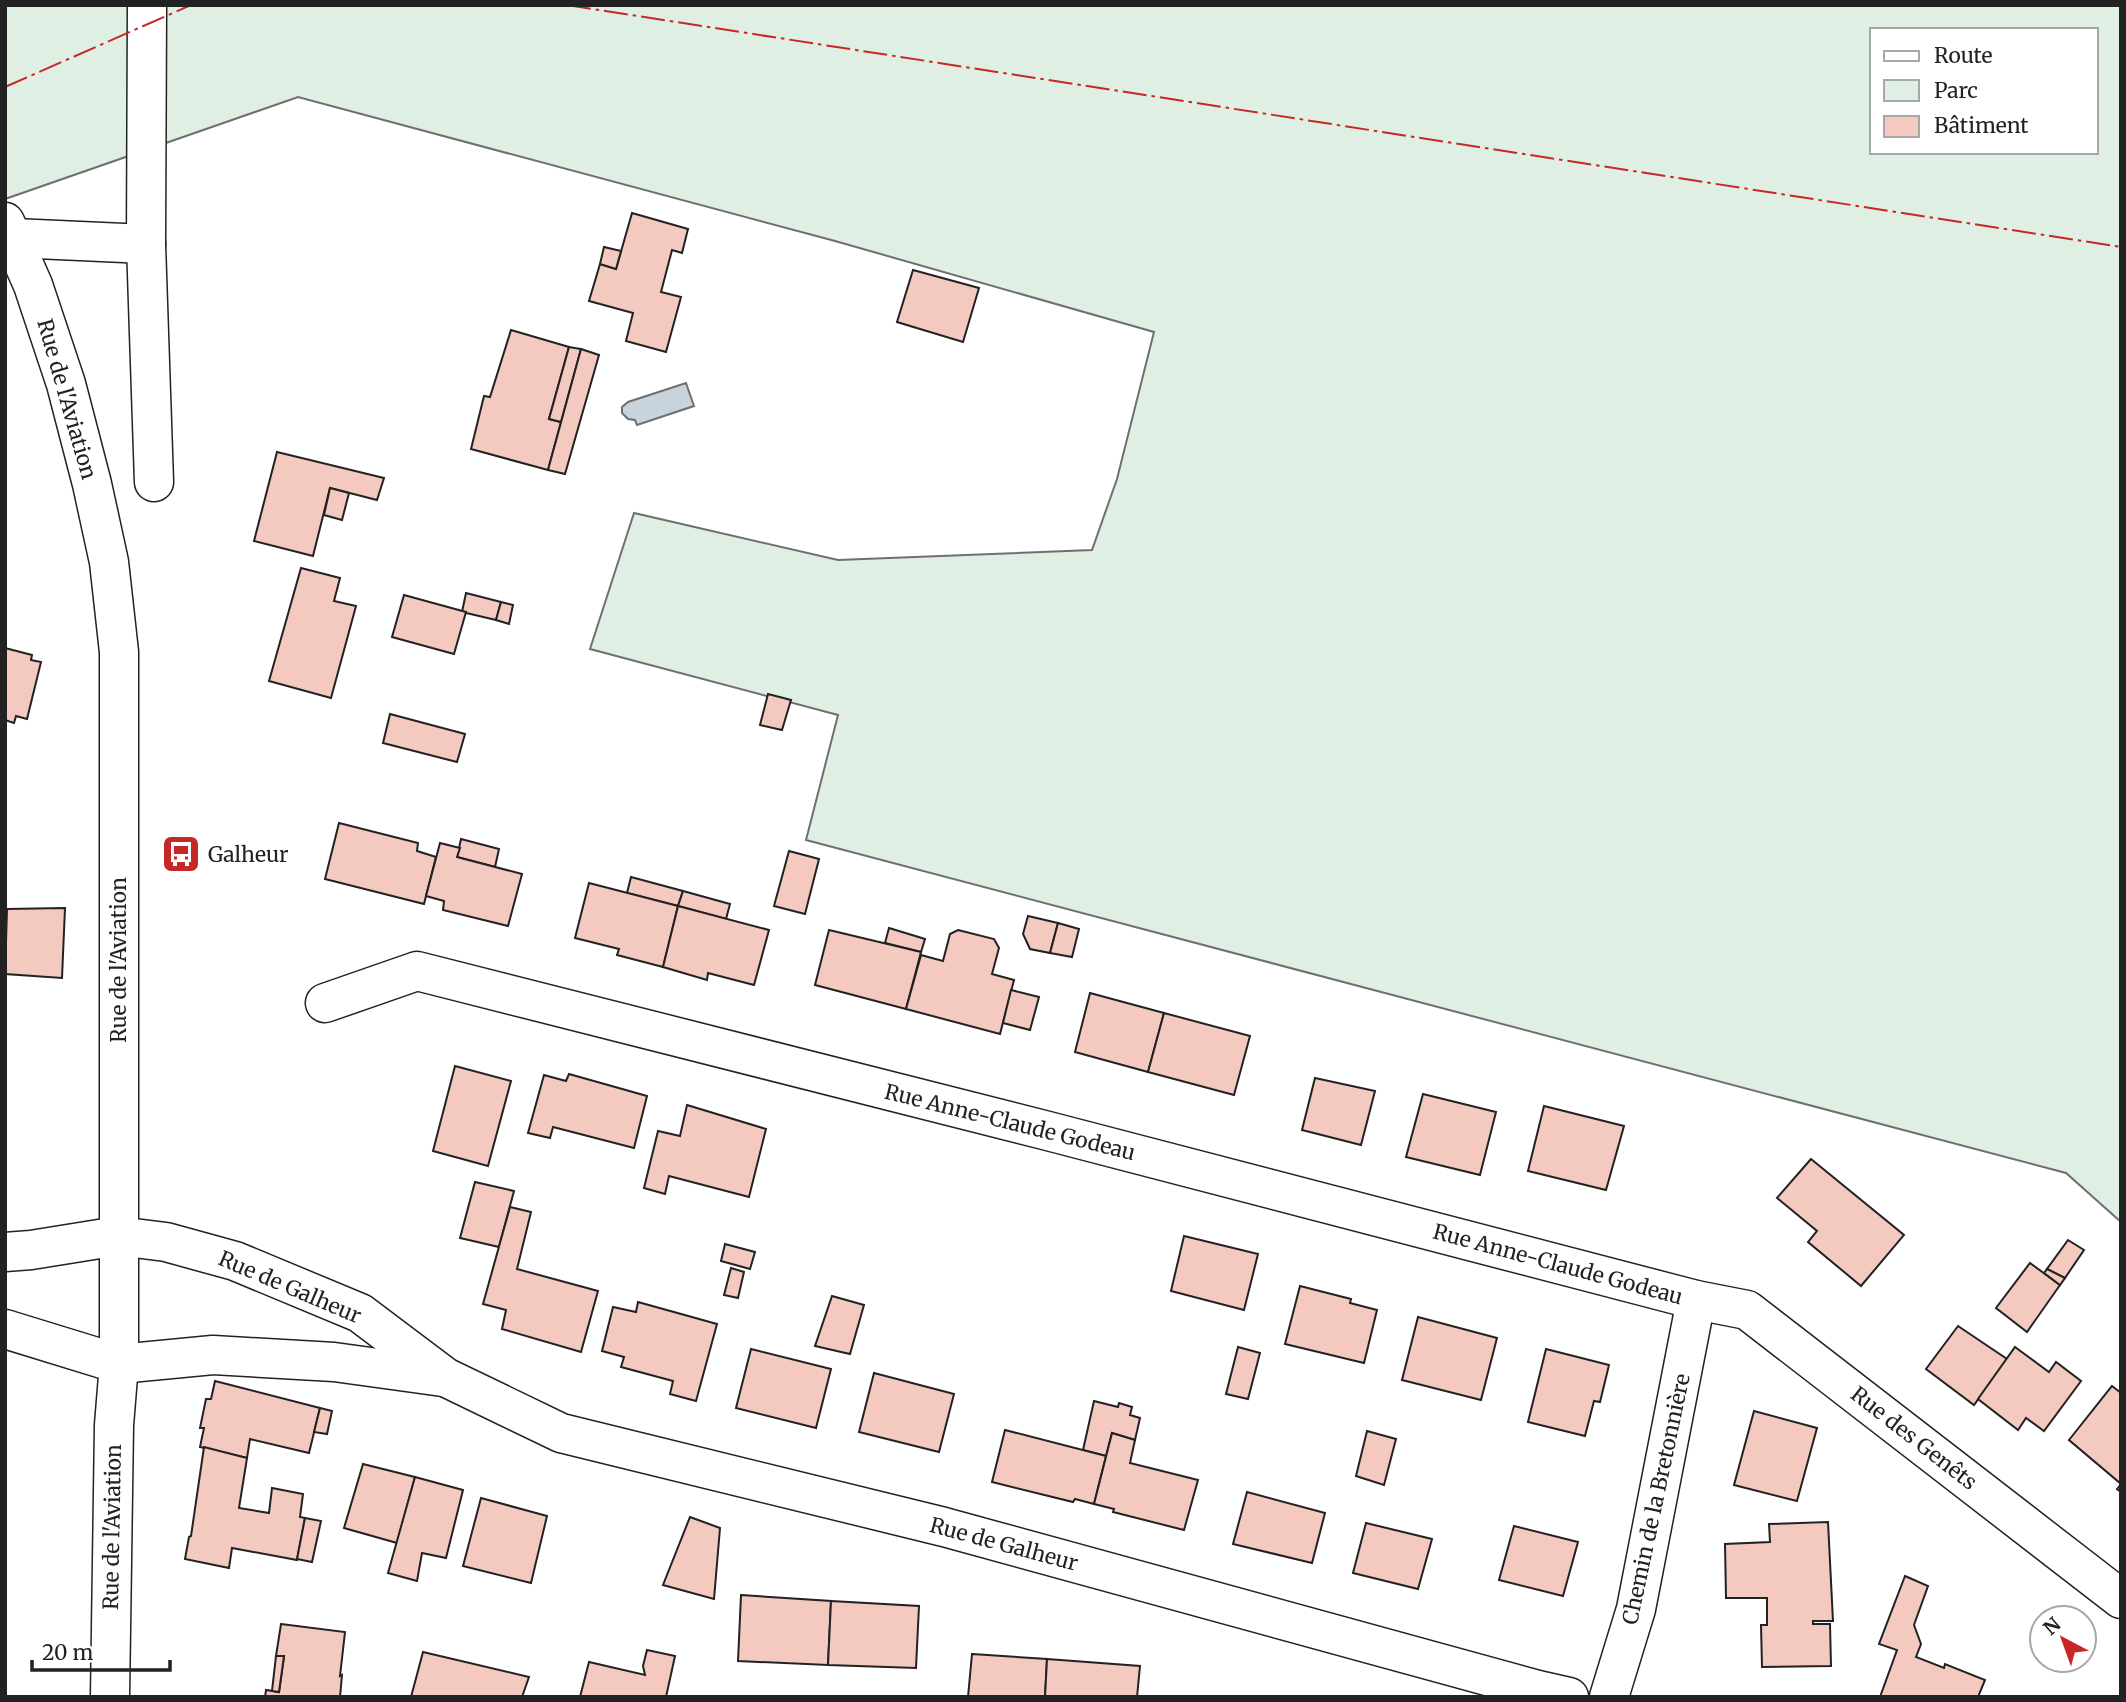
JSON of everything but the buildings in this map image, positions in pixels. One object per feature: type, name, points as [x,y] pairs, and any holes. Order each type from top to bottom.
[{"type":"street","points":[[147,5],[146,244],[155,482]]},
{"type":"street","name":"Rue de l'Aviation","points":[[110,1697],[114,1425],[119,1364],[119,652],[109,562],[66,384],[33,285],[10,230],[146,244]]},
{"type":"street","name":"Rue Anne-Claude Godeau","points":[[325,1003],[417,971],[1048,1131],[1696,1300]]},
{"type":"street","name":"Rue de Galheur","points":[[5,1252],[118,1236],[166,1242],[235,1261],[360,1313],[445,1377],[561,1433],[944,1527],[1569,1697]]},
{"type":"street","name":"Rue des Genêts","points":[[1696,1300],[1747,1310],[2121,1599]]},
{"type":"street","name":"Chemin de la Bretonnière","points":[[1609,1697],[1636,1609],[1696,1300]]},
{"type":"street","points":[[5,1329],[119,1364]]},
{"type":"street","name":"Rue de Galheur","points":[[119,1364],[213,1355],[334,1362],[445,1377]]},
{"type":"green space","points":[[5,5],[2121,5],[2121,1222],[2066,1173],[806,840],[838,715],[590,649],[634,513],[838,560],[1092,550],[1117,479],[1154,332],[835,241],[298,97],[5,199]]},
{"type":"shaded area","points":[[686,383],[694,406],[637,425],[635,420],[628,419],[622,413],[622,407],[628,402]]},
{"type":"power","points":[[5,87],[191,5]]},
{"type":"power","points":[[567,5],[2121,247]]},
{"type":"place","name":"Galheur","points":[[181,854]]}]
